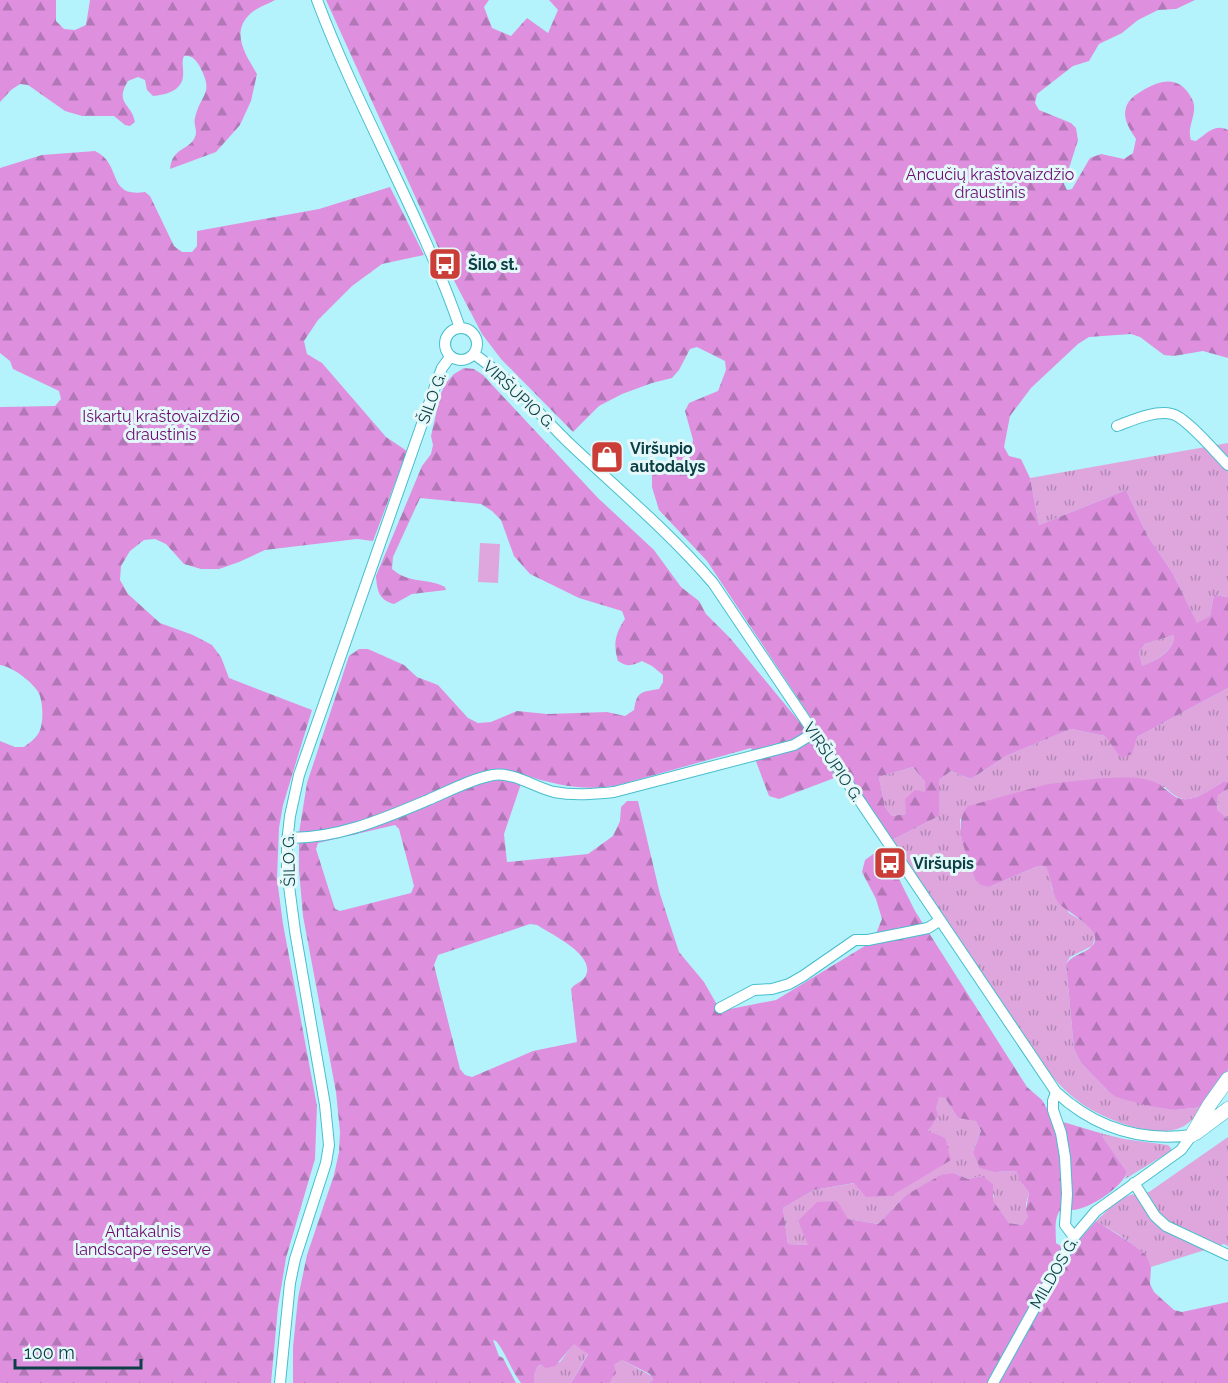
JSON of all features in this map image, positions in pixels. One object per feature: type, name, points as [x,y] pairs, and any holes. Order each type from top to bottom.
[{"type":"main road","points":[[1192,1136],[1210,1104],[1228,1079]]},
{"type":"main road","points":[[1192,1136],[1228,1109]]},
{"type":"street","name":"VIRŠUPIO G.","points":[[317,0],[377,139],[443,279],[460,328],[470,330],[477,338],[478,344],[474,354],[462,361],[450,357]]},
{"type":"street","points":[[450,357],[445,348],[446,339],[451,331],[460,328]]},
{"type":"street","name":"VIRŠUPIO G.","points":[[474,354],[492,366],[523,395],[566,440],[701,570],[742,625],[1056,1092],[1083,1114],[1109,1128],[1136,1135],[1163,1138],[1192,1136]]},
{"type":"street","name":"ŠILO G.","points":[[280,1383],[290,1283],[295,1259],[326,1163],[329,1145],[325,1105],[287,871],[287,838],[293,798],[299,775],[437,381],[450,357]]},
{"type":"street","points":[[1117,426],[1156,414],[1173,414],[1183,419],[1228,465]]},
{"type":"street","points":[[287,838],[311,838],[383,820],[457,787],[490,776],[509,775],[529,784],[562,793],[591,795],[614,792],[794,745],[814,733]]},
{"type":"street","points":[[720,1008],[754,990],[781,987],[796,980],[855,940],[868,940],[928,928],[939,921]]},
{"type":"street","points":[[1056,1092],[1053,1110],[1061,1133],[1065,1157],[1067,1194],[1065,1225],[1074,1237]]},
{"type":"street","name":"MILDOS G.","points":[[993,1383],[1074,1237],[1096,1211],[1181,1150],[1192,1136]]},
{"type":"street","points":[[1134,1183],[1155,1216],[1166,1226],[1228,1255]]},
{"type":"green space","points":[[0,0],[56,0],[56,21],[64,29],[75,30],[86,25],[90,0],[275,0],[253,12],[244,21],[241,29],[242,44],[257,74],[251,101],[240,125],[216,152],[170,169],[171,162],[177,153],[189,145],[195,137],[195,118],[205,93],[204,75],[194,59],[184,56],[182,81],[176,89],[168,93],[153,96],[147,90],[145,80],[138,77],[128,81],[123,99],[135,122],[130,126],[125,125],[114,116],[82,116],[65,111],[28,85],[20,84],[0,102]]},
{"type":"green space","name":"Ancučių kraštovaizdžio draustinis","points":[[326,0],[489,0],[484,7],[492,28],[511,36],[527,18],[548,33],[558,10],[549,0],[1195,0],[1176,9],[1158,10],[1138,20],[1122,33],[1099,44],[1089,61],[1073,66],[1037,94],[1035,103],[1039,110],[1071,123],[1076,128],[1078,140],[1064,184],[1067,190],[1072,189],[1090,158],[1101,154],[1124,159],[1133,153],[1136,139],[1126,120],[1127,105],[1138,93],[1152,85],[1172,82],[1177,83],[1188,92],[1194,104],[1190,130],[1191,140],[1196,141],[1215,129],[1228,130],[1228,358],[1203,351],[1174,356],[1164,355],[1140,337],[1131,334],[1089,337],[1078,344],[1031,388],[1010,416],[1004,447],[1009,456],[1021,459],[1030,478],[1039,525],[1126,490],[1147,535],[1172,572],[1197,623],[1210,616],[1214,595],[1228,597],[1228,688],[1137,737],[1132,754],[1121,758],[1105,736],[1071,729],[1006,756],[971,779],[951,771],[939,780],[939,816],[892,840],[707,561],[659,510],[652,487],[652,475],[661,465],[691,449],[693,440],[685,411],[689,403],[718,391],[726,370],[725,361],[697,347],[690,349],[672,378],[622,394],[599,406],[573,432],[501,359],[482,334],[448,269]],"holes":[[[1174,635],[1167,651],[1158,659],[1142,666],[1139,652],[1145,644]],[[913,767],[925,782],[925,792],[915,790],[905,799],[906,814],[892,816],[885,807],[879,777]]]},
{"type":"green space","points":[[95,151],[104,157],[119,185],[125,190],[145,192],[150,196],[174,246],[182,252],[192,252],[197,246],[197,231],[319,209],[390,187],[424,255],[382,264],[352,286],[318,320],[304,341],[307,354],[322,363],[386,437],[407,451],[373,541],[357,539],[265,550],[219,569],[201,569],[184,564],[166,544],[155,539],[144,540],[130,551],[121,566],[120,580],[128,594],[160,623],[193,635],[212,645],[221,657],[229,678],[312,710],[283,805],[279,828],[277,879],[283,924],[317,1106],[315,1159],[286,1258],[278,1307],[271,1383],[0,1383],[0,741],[15,747],[24,747],[34,739],[41,726],[42,705],[38,692],[29,682],[17,672],[0,665],[0,407],[55,406],[61,399],[59,391],[13,369],[10,361],[0,353],[0,168],[42,155]]},
{"type":"green space","points":[[464,368],[474,369],[483,375],[598,498],[654,550],[681,587],[699,601],[706,614],[730,638],[803,726],[837,777],[779,799],[769,796],[751,748],[615,786],[591,788],[569,786],[524,775],[504,834],[507,862],[588,854],[613,836],[620,821],[621,807],[627,801],[638,801],[660,894],[679,952],[704,982],[716,1003],[725,1010],[776,1000],[873,941],[882,919],[876,899],[862,872],[865,860],[883,847],[915,911],[1027,1087],[1042,1100],[1053,1119],[1100,1133],[1127,1172],[1112,1191],[1095,1202],[1079,1209],[1072,1210],[1063,1207],[1056,1219],[1056,1243],[1064,1248],[1073,1247],[1096,1221],[1146,1255],[1151,1267],[1150,1284],[1154,1292],[1174,1310],[1182,1312],[1228,1302],[1228,1383],[648,1383],[653,1380],[650,1374],[622,1360],[614,1365],[616,1373],[610,1383],[571,1383],[588,1354],[574,1344],[555,1366],[546,1368],[538,1366],[534,1375],[534,1383],[521,1383],[500,1346],[493,1340],[499,1356],[503,1358],[516,1383],[293,1383],[293,1347],[298,1298],[307,1255],[334,1175],[340,1132],[336,1092],[303,916],[299,833],[307,783],[349,656],[359,649],[368,649],[404,665],[417,677],[438,685],[468,718],[478,723],[491,722],[517,711],[547,714],[607,712],[625,716],[634,710],[638,696],[659,689],[663,682],[663,675],[642,661],[630,665],[618,661],[615,644],[617,634],[625,619],[622,611],[579,598],[530,574],[514,556],[501,520],[481,504],[420,498],[393,557],[392,569],[405,577],[439,584],[446,590],[412,594],[394,604],[382,597],[376,576],[422,466],[431,454],[433,445],[431,436],[440,396],[445,384],[454,374]],"holes":[[[395,825],[399,829],[414,886],[411,893],[340,911],[335,909],[316,849],[318,843]],[[530,924],[537,925],[562,940],[579,954],[585,961],[587,969],[584,979],[571,989],[577,1042],[533,1051],[472,1077],[465,1075],[460,1069],[434,965],[438,955]],[[939,1097],[945,1098],[958,1118],[976,1121],[981,1131],[973,1152],[980,1168],[995,1172],[1016,1171],[1019,1180],[1029,1192],[1026,1210],[1028,1217],[1022,1225],[1009,1223],[993,1201],[993,1184],[982,1176],[968,1179],[954,1173],[941,1175],[906,1195],[878,1224],[848,1219],[837,1201],[817,1202],[798,1221],[808,1245],[788,1244],[783,1208],[814,1190],[854,1183],[866,1197],[891,1196],[951,1160],[945,1138],[928,1131],[938,1115],[936,1108]]]},
{"type":"green space","points":[[1228,443],[1228,597],[1214,595],[1210,616],[1197,624],[1172,572],[1147,535],[1126,490],[1039,525],[1030,478]]},
{"type":"green space","points":[[480,543],[500,544],[498,583],[478,582]]},
{"type":"green space","points":[[1174,635],[1167,651],[1142,667],[1139,652],[1145,644]]},
{"type":"green space","points":[[1228,688],[1228,782],[1224,781],[1201,795],[1188,799],[1176,796],[1165,787],[960,819],[960,827],[975,879],[989,887],[1038,866],[1046,867],[1050,874],[1052,889],[1069,913],[1089,925],[1094,932],[1095,939],[1092,946],[1070,957],[1066,964],[1074,1049],[1081,1063],[1107,1090],[1175,1110],[1203,1107],[1189,1122],[1176,1129],[1147,1130],[1115,1121],[1088,1108],[1068,1093],[1042,1065],[892,840],[939,816],[939,780],[951,771],[971,779],[1006,756],[1071,729],[1105,736],[1137,737]]},
{"type":"green space","points":[[913,767],[925,782],[926,792],[906,814],[892,816],[885,807],[879,777]]},
{"type":"green space","points":[[1104,778],[1148,780],[1182,799],[1195,798],[1224,781],[1228,782],[1228,789],[1218,795],[1217,810],[1228,819],[1228,1070],[1203,1107],[1175,1110],[1116,1097],[1081,1063],[1074,1049],[1066,964],[1092,946],[1095,940],[1094,934],[1084,922],[1058,902],[1046,867],[1038,866],[989,887],[981,885],[975,879],[965,851],[961,822],[968,806],[1048,784]]},
{"type":"green space","points":[[1228,789],[1228,819],[1217,811],[1218,795]]},
{"type":"green space","points":[[939,1096],[945,1098],[958,1118],[976,1120],[981,1131],[973,1152],[995,1172],[1016,1171],[1019,1180],[1029,1192],[1026,1204],[1028,1217],[1022,1225],[1009,1223],[992,1201],[994,1195],[982,1176],[968,1179],[954,1173],[906,1195],[878,1224],[848,1219],[798,1221],[809,1245],[788,1244],[783,1208],[814,1190],[855,1183],[928,1132]]},
{"type":"green space","points":[[1100,1133],[1168,1145],[1171,1151],[1125,1179],[1127,1172]]},
{"type":"green space","points":[[1228,1137],[1228,1246],[1224,1244],[1151,1267],[1147,1259],[1134,1246],[1096,1221],[1118,1200],[1130,1195],[1149,1192]]},
{"type":"green space","points":[[574,1343],[588,1353],[571,1383],[534,1383],[534,1375],[538,1366],[560,1362]]},
{"type":"green space","points":[[622,1360],[650,1375],[653,1380],[648,1383],[610,1383],[614,1365]]},
{"type":"place","name":"Šilo st.","points":[[445,264]]},
{"type":"place","name":"Viršupio autodalys","points":[[607,457]]},
{"type":"place","name":"Viršupis","points":[[890,863]]},
{"type":"park label","name":"Iškartų kraštovaizdžio draustinis","points":[[161,425]]},
{"type":"park label","name":"Antakalnis landscape reserve","points":[[143,1240]]}]
